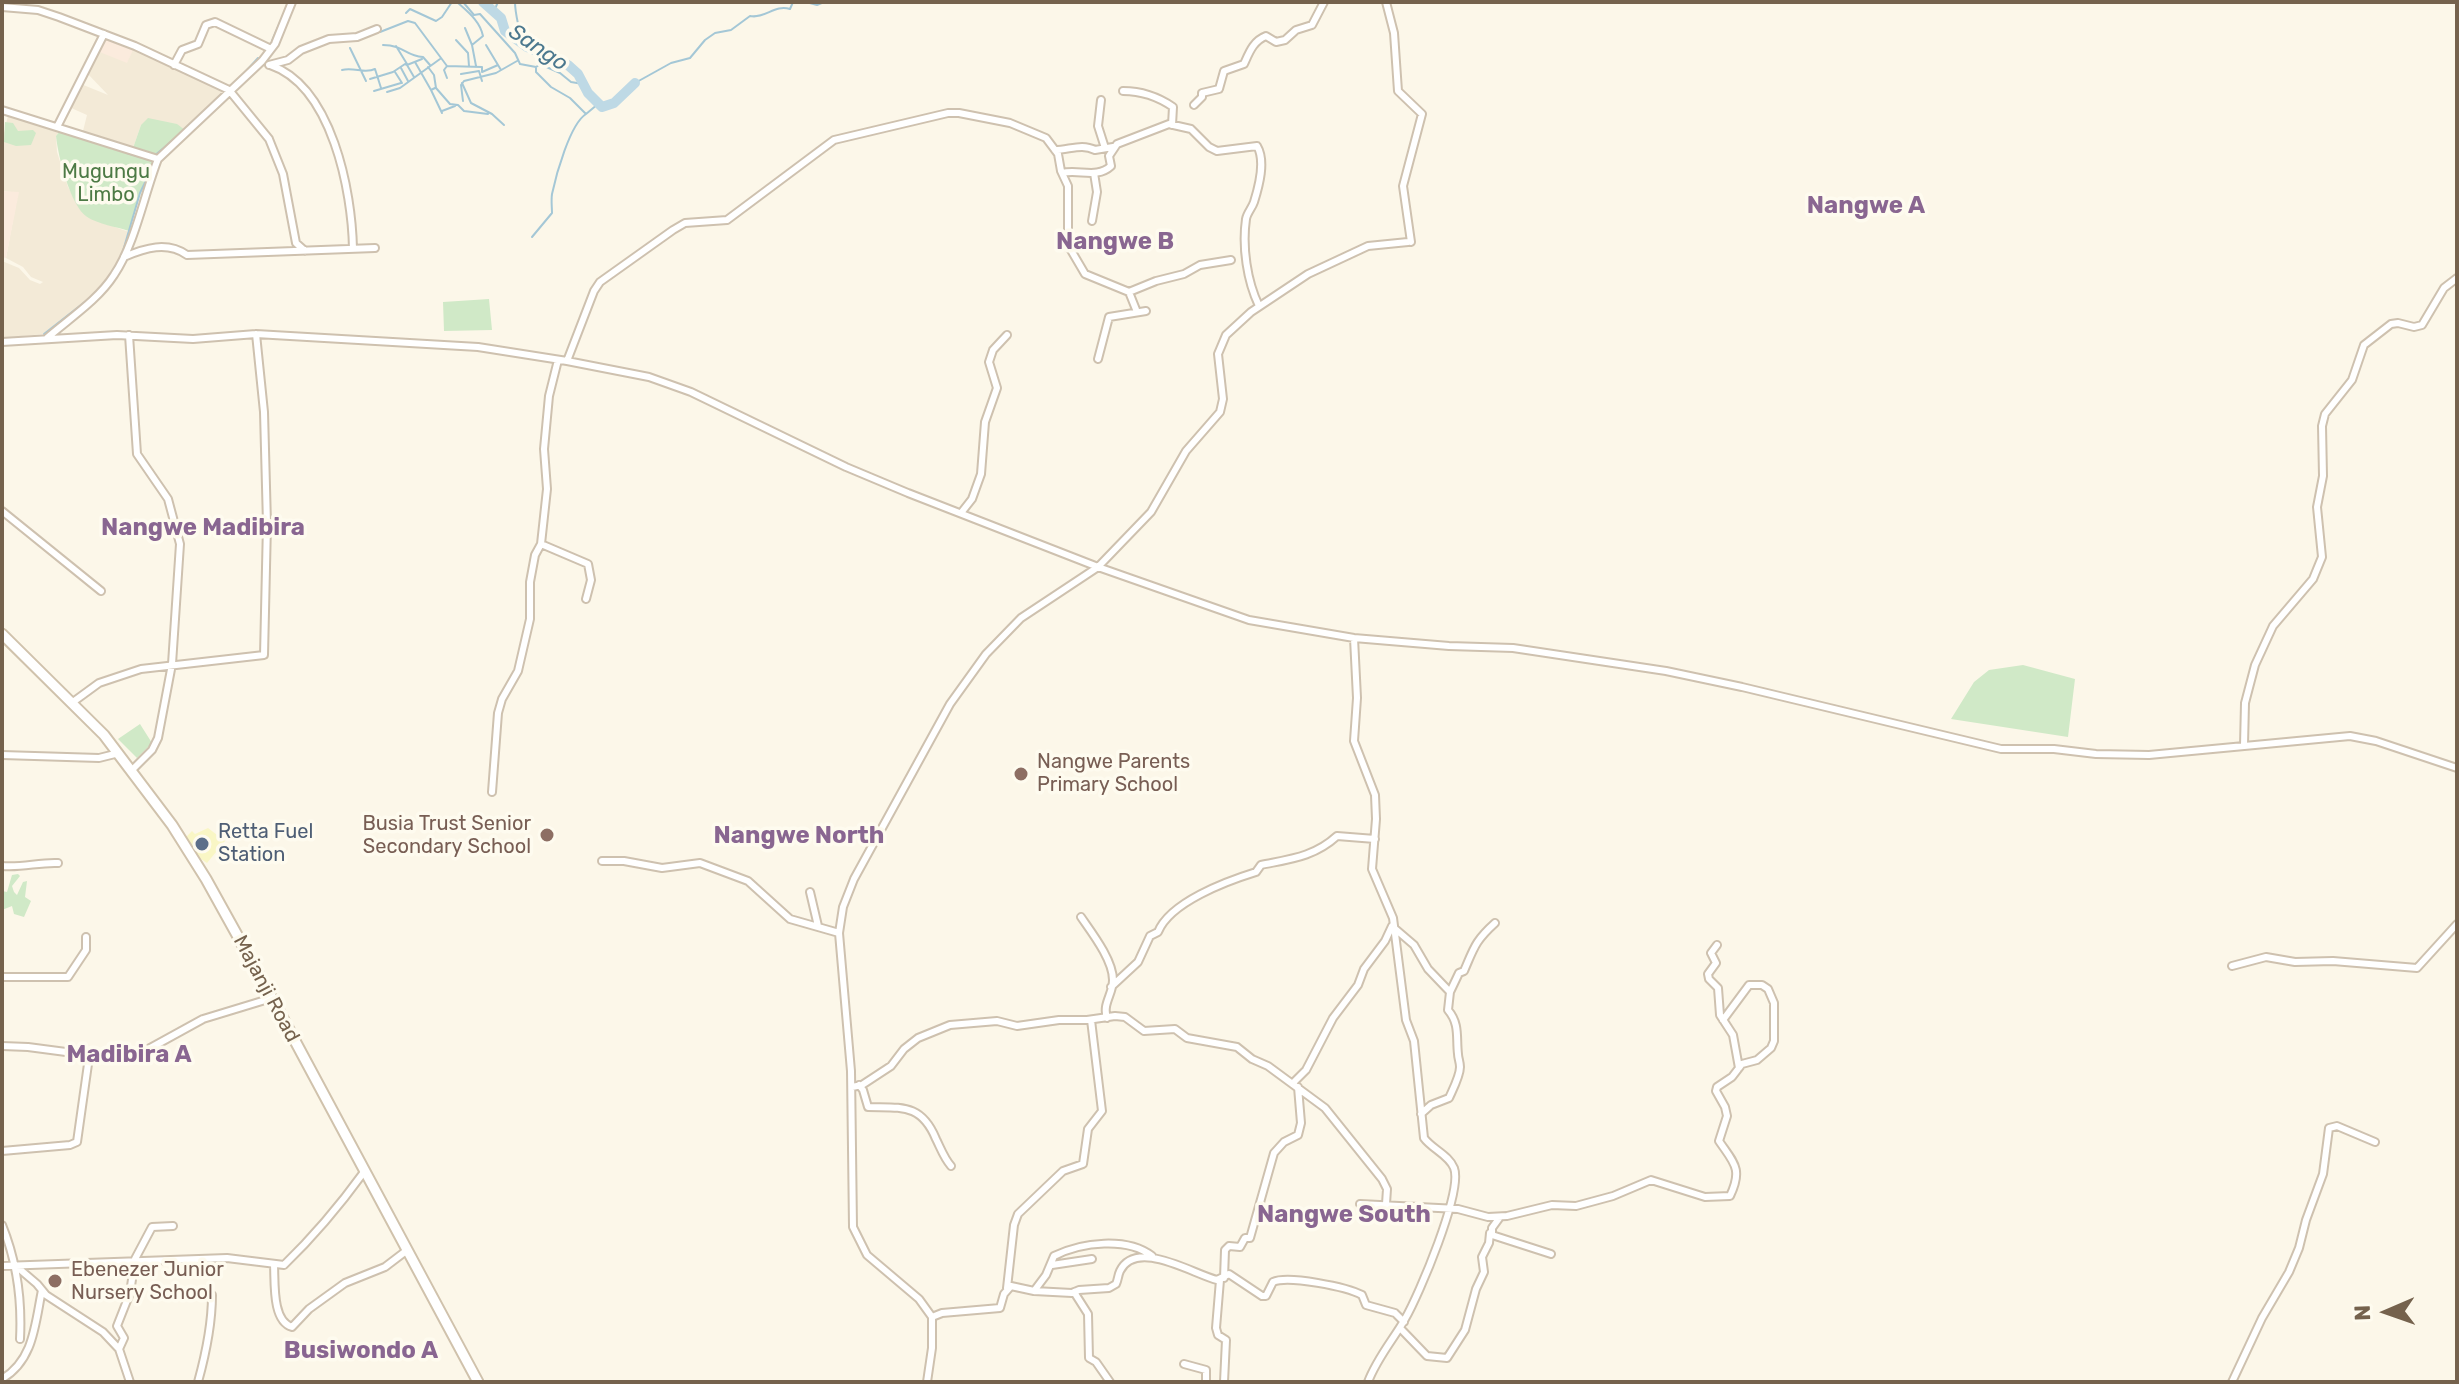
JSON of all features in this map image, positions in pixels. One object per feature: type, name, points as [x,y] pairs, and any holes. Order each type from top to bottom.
[{"type":"main road","name":"Majanji Road","points":[[2,634],[73,702],[119,753],[172,825],[206,879],[272,998],[478,1382]]},
{"type":"street","points":[[266,63],[292,2]]},
{"type":"street","points":[[1194,105],[1202,93],[1219,89],[1224,71],[1244,64],[1247,52],[1261,38],[1266,36],[1280,41],[1296,30],[1312,25],[1324,2]]},
{"type":"street","points":[[927,1382],[932,1317],[919,1299],[871,1260],[857,1237],[851,1211],[855,1086],[839,933],[843,907],[854,879],[950,704],[978,664],[1021,618],[1098,567],[1151,512],[1186,451],[1220,412],[1223,399],[1218,354],[1222,341],[1235,325],[1308,274],[1361,248],[1409,242],[1403,186],[1422,114],[1398,91],[1394,33],[1386,2]]},
{"type":"street","points":[[2,7],[38,10],[104,34],[229,90],[269,139],[283,174],[296,243],[288,251]]},
{"type":"street","points":[[174,65],[182,50],[198,44],[206,25],[215,22],[271,49]]},
{"type":"street","points":[[46,338],[101,291],[124,257],[158,159],[229,90],[266,63],[288,60],[301,50],[336,36],[357,37],[377,29]]},
{"type":"street","points":[[57,127],[104,34]]},
{"type":"street","points":[[266,63],[303,86],[313,97],[333,137],[340,155],[353,249]]},
{"type":"street","points":[[1123,91],[1142,91],[1173,107],[1172,125]]},
{"type":"street","points":[[1062,173],[1094,173],[1108,170],[1111,166],[1109,148],[1098,126],[1101,100]]},
{"type":"street","points":[[2,110],[158,159]]},
{"type":"street","points":[[567,361],[594,291],[616,269],[685,223],[727,220],[834,140],[959,113],[1024,128],[1046,138],[1055,150],[1068,186],[1068,245],[1085,274],[1129,292],[1184,274],[1200,265],[1231,260]]},
{"type":"street","points":[[1055,150],[1109,148],[1169,124],[1191,129],[1217,151],[1257,146],[1261,169],[1254,201],[1246,218],[1246,273],[1259,306]]},
{"type":"street","points":[[1092,221],[1097,192],[1094,173]]},
{"type":"street","points":[[296,243],[305,251]]},
{"type":"street","points":[[124,257],[140,250],[174,246],[187,255],[375,248]]},
{"type":"street","points":[[2244,745],[2245,703],[2255,665],[2273,626],[2313,579],[2322,557],[2317,507],[2323,476],[2322,426],[2325,414],[2352,380],[2364,345],[2391,324],[2422,325],[2444,288],[2457,278]]},
{"type":"street","points":[[1129,292],[1137,312]]},
{"type":"street","points":[[1098,359],[1109,317],[1146,311]]},
{"type":"street","points":[[2,342],[129,335],[193,339],[256,334],[478,347],[567,361],[671,384],[727,407],[846,467],[1098,567],[1241,618],[1354,638],[1513,648],[1656,669],[2001,749],[2149,755],[2360,737],[2457,768]]},
{"type":"street","points":[[73,702],[99,683],[120,675],[172,664],[264,655],[267,524],[264,412],[256,334]]},
{"type":"street","points":[[129,335],[137,454],[168,499],[180,544],[172,664],[158,738],[152,750],[132,770]]},
{"type":"street","points":[[961,513],[972,499],[981,474],[985,422],[997,388],[989,362],[993,350],[1007,335]]},
{"type":"street","points":[[492,792],[498,713],[502,699],[518,671],[530,619],[532,564],[541,544],[547,489],[544,449],[549,396],[558,360]]},
{"type":"street","points":[[2,511],[101,591]]},
{"type":"street","points":[[541,544],[588,564],[591,580],[586,599]]},
{"type":"street","points":[[1354,638],[1357,698],[1354,741],[1375,795],[1374,877],[1391,911],[1406,1020],[1414,1041],[1423,1133],[1427,1142],[1455,1169],[1449,1209],[1414,1303],[1375,1364],[1368,1382]]},
{"type":"street","points":[[2,755],[99,758],[119,753]]},
{"type":"street","points":[[1111,987],[1138,962],[1150,936],[1158,932],[1162,924],[1192,897],[1235,877],[1256,872],[1261,865],[1290,861],[1319,851],[1337,836],[1375,839]]},
{"type":"street","points":[[602,861],[624,861],[662,868],[700,863],[748,881],[790,919],[839,933]]},
{"type":"street","points":[[2,866],[58,863]]},
{"type":"street","points":[[810,892],[818,926]]},
{"type":"street","points":[[1081,917],[1103,951],[1113,980],[1105,1012],[1107,1018]]},
{"type":"street","points":[[1421,1114],[1431,1105],[1449,1098],[1459,1072],[1459,1039],[1454,1018],[1448,1010],[1450,992],[1459,973],[1464,971],[1470,951],[1495,923]]},
{"type":"street","points":[[2232,966],[2266,957],[2295,962],[2333,961],[2417,968],[2457,924]]},
{"type":"street","points":[[1393,926],[1414,945],[1428,969],[1450,992]]},
{"type":"street","points":[[1224,1382],[1226,1340],[1218,1335],[1216,1328],[1225,1250],[1229,1246],[1240,1247],[1245,1238],[1250,1238],[1274,1153],[1284,1142],[1298,1135],[1301,1123],[1295,1085],[1333,1018],[1358,985],[1364,969],[1393,926]]},
{"type":"street","points":[[2,977],[68,977],[86,950],[86,937]]},
{"type":"street","points":[[1717,945],[1711,953],[1716,963],[1708,974],[1718,988],[1723,1020],[1733,1035],[1739,1068]]},
{"type":"street","points":[[1360,1204],[1458,1209],[1500,1217],[1552,1205],[1576,1206],[1613,1196],[1651,1180],[1705,1197],[1730,1196],[1737,1169],[1719,1141],[1727,1116],[1716,1091],[1739,1068],[1765,1055],[1774,1041],[1774,1003],[1768,989],[1762,985],[1749,985],[1723,1020]]},
{"type":"street","points":[[2,1046],[119,1059],[143,1052],[203,1019],[272,998]]},
{"type":"street","points":[[855,1086],[891,1066],[904,1049],[918,1038],[950,1025],[997,1021],[1017,1026],[1059,1020],[1125,1017],[1144,1031],[1175,1029],[1187,1038],[1237,1047],[1295,1085],[1325,1108],[1382,1179],[1387,1189],[1386,1204]]},
{"type":"street","points":[[932,1317],[942,1313],[1000,1308],[1007,1288],[1018,1214],[1063,1171],[1083,1164],[1088,1129],[1102,1111],[1091,1020]]},
{"type":"street","points":[[2,1151],[77,1142],[89,1057]]},
{"type":"street","points":[[855,1086],[863,1090],[868,1107],[898,1107],[919,1114],[933,1131],[951,1166]]},
{"type":"street","points":[[2232,1382],[2294,1260],[2323,1174],[2329,1128],[2337,1126],[2375,1142]]},
{"type":"street","points":[[2,1266],[227,1258],[284,1265],[320,1229],[364,1172]]},
{"type":"street","points":[[1222,1279],[1229,1274],[1252,1291],[1266,1296],[1273,1282],[1286,1279],[1348,1289],[1362,1295],[1366,1305],[1395,1313],[1427,1356],[1447,1358],[1465,1330],[1484,1272],[1482,1257],[1490,1233],[1500,1217]]},
{"type":"street","points":[[2,1225],[15,1265],[22,1303],[20,1339]]},
{"type":"street","points":[[119,1349],[124,1338],[117,1326],[130,1293],[135,1259],[152,1227],[173,1226]]},
{"type":"street","points":[[1490,1233],[1551,1254]]},
{"type":"street","points":[[1034,1291],[1052,1265],[1054,1256],[1080,1247],[1115,1242],[1141,1248],[1154,1257],[1222,1279]]},
{"type":"street","points":[[274,1265],[278,1310],[282,1322],[292,1327],[309,1309],[345,1283],[385,1267],[406,1251]]},
{"type":"street","points":[[1007,1288],[1074,1292],[1113,1287],[1120,1269],[1131,1260],[1154,1257]]},
{"type":"street","points":[[1052,1265],[1092,1259]]},
{"type":"street","points":[[15,1265],[42,1290],[103,1332],[119,1349],[130,1382]]},
{"type":"street","points":[[2,1379],[20,1365],[32,1340],[42,1290]]},
{"type":"street","points":[[1074,1292],[1088,1314],[1089,1358],[1096,1362],[1110,1382]]},
{"type":"street","points":[[198,1382],[212,1315],[212,1295]]},
{"type":"street","points":[[1184,1364],[1206,1370],[1206,1382]]},
{"type":"shaded area","points":[[105,37],[134,48],[127,63],[97,51]]},
{"type":"shaded area","points":[[134,48],[224,92],[185,130],[141,125],[133,148],[83,131],[87,115],[69,107],[81,84],[108,95],[87,73],[97,51]]},
{"type":"shaded area","points":[[8,115],[59,132],[56,136],[57,152],[68,187],[81,209],[87,217],[129,232],[121,258],[110,277],[90,298],[44,334],[2,338],[2,261],[19,268],[30,280],[40,284],[43,282],[6,258],[18,193],[2,191],[2,143]]},
{"type":"shaded area","points":[[2,191],[19,192],[6,258],[2,257]]},
{"type":"green space","points":[[148,118],[177,124],[185,130],[154,156],[133,148],[141,125]]},
{"type":"green space","points":[[5,122],[13,123],[18,131],[33,130],[36,133],[31,145],[16,146],[4,142]]},
{"type":"green space","name":"Mugungu Limbo","points":[[59,132],[153,161],[129,231],[97,222],[81,211],[62,167],[56,136]]},
{"type":"green space","points":[[489,299],[492,330],[444,331],[443,302]]},
{"type":"green space","points":[[2023,665],[2075,679],[2068,737],[1951,719],[1974,682],[1989,670]]},
{"type":"green space","points":[[140,724],[152,743],[137,758],[118,739]]},
{"type":"green space","points":[[12,875],[20,876],[12,886],[14,892],[17,895],[23,882],[27,881],[25,897],[31,901],[24,917],[14,914],[12,906],[2,910],[2,891],[7,892]]},
{"type":"sand","points":[[208,828],[225,841],[207,863],[186,837],[192,831],[195,834]]},
{"type":"waterway","points":[[406,13],[410,9],[436,21],[452,2]]},
{"type":"waterway","points":[[457,2],[473,17],[483,36],[472,45],[476,66]]},
{"type":"waterway","points":[[463,2],[474,15],[480,14],[515,53],[520,64],[536,67],[553,56]]},
{"type":"waterway","name":"Sango","points":[[483,2],[501,18],[505,31],[527,47],[568,65],[602,107],[614,103],[635,83]]},
{"type":"waterway","points":[[494,11],[498,2]]},
{"type":"waterway","points":[[515,2],[521,42]]},
{"type":"waterway","name":"Sango","points":[[635,83],[671,63],[690,58],[715,33],[731,30],[750,16],[780,8],[790,9],[793,2]]},
{"type":"waterway","name":"Sango","points":[[806,2],[817,5],[824,2]]},
{"type":"waterway","points":[[272,41],[281,20]]},
{"type":"waterway","points":[[380,32],[408,21],[415,23],[447,66],[482,67],[482,72],[498,65],[501,70]]},
{"type":"waterway","points":[[465,28],[472,45]]},
{"type":"waterway","points":[[456,40],[468,53],[469,66]]},
{"type":"waterway","points":[[383,45],[423,57],[430,65]]},
{"type":"waterway","points":[[486,45],[498,65]]},
{"type":"waterway","points":[[396,46],[407,64]]},
{"type":"waterway","points":[[350,48],[366,81]]},
{"type":"waterway","points":[[238,80],[258,58]]},
{"type":"waterway","points":[[414,77],[407,65],[422,59]]},
{"type":"waterway","points":[[387,92],[400,88],[440,59]]},
{"type":"waterway","points":[[463,101],[461,85],[464,81],[496,73],[517,61]]},
{"type":"waterway","points":[[415,62],[431,90]]},
{"type":"waterway","points":[[370,79],[407,65]]},
{"type":"waterway","points":[[542,65],[571,82],[583,84]]},
{"type":"waterway","points":[[447,66],[444,70],[447,78]]},
{"type":"waterway","points":[[428,67],[434,75],[436,88],[450,104],[458,105],[464,111],[488,114]]},
{"type":"waterway","points":[[175,68],[190,75]]},
{"type":"waterway","points":[[401,68],[408,81]]},
{"type":"waterway","points":[[536,68],[536,72],[551,87],[570,98],[586,114],[598,104]]},
{"type":"waterway","points":[[342,70],[375,69],[381,88]]},
{"type":"waterway","points":[[461,74],[479,71],[482,81]]},
{"type":"waterway","points":[[395,72],[402,83]]},
{"type":"waterway","points":[[374,91],[401,83]]},
{"type":"waterway","points":[[462,83],[471,103],[492,114],[504,125]]},
{"type":"waterway","points":[[435,88],[431,90],[442,113]]},
{"type":"waterway","points":[[442,111],[455,106]]},
{"type":"waterway","points":[[532,237],[552,213],[552,194],[564,151],[574,128],[586,114]]},
{"type":"waterway","points":[[154,156],[177,137]]},
{"type":"waterway","points":[[127,153],[153,161],[153,164]]},
{"type":"waterway","points":[[123,251],[140,193],[151,170]]},
{"type":"waterway","points":[[44,334],[90,298]]},
{"type":"place","name":"Nangwe Parents Primary School","points":[[1021,774]]},
{"type":"place","name":"Busia Trust Senior Secondary School","points":[[547,835]]},
{"type":"place","name":"Retta Fuel Station","points":[[202,844]]},
{"type":"place","name":"Ebenezer Junior Nursery School","points":[[55,1281]]},
{"type":"district","name":"Nangwe A","points":[[1866,206]]},
{"type":"district","name":"Nangwe B","points":[[1115,242]]},
{"type":"district","name":"Nangwe Madibira","points":[[203,528]]},
{"type":"district","name":"Nangwe North","points":[[799,836]]},
{"type":"district","name":"Madibira A","points":[[129,1055]]},
{"type":"district","name":"Nangwe South","points":[[1344,1215]]},
{"type":"district","name":"Busiwondo A","points":[[361,1351]]}]
